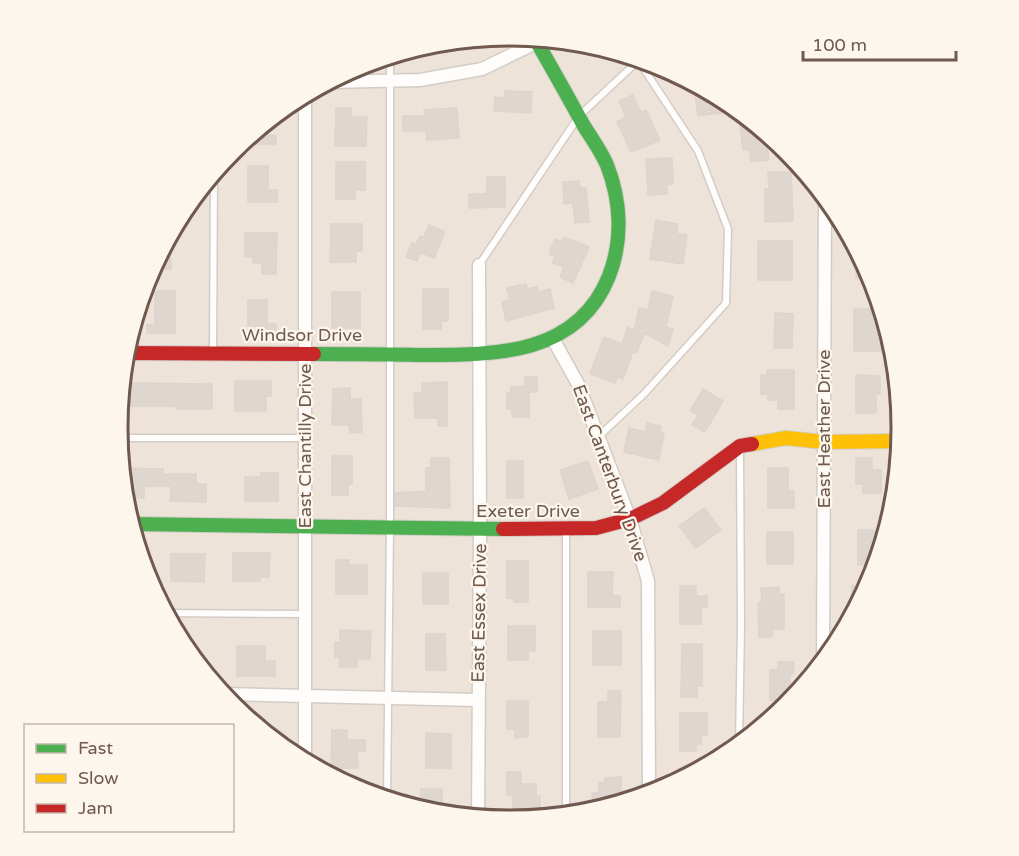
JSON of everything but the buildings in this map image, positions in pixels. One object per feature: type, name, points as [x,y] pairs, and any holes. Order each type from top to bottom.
[{"type":"street","points":[[352,81],[420,80],[482,69],[526,47]]},
{"type":"street","name":"Windsor Drive","points":[[135,353],[479,355],[518,350],[553,339],[582,318],[602,289],[616,261],[619,235],[618,201],[606,165],[543,48]]},
{"type":"street","name":"East Chantilly Drive","points":[[305,107],[305,749]]},
{"type":"street","name":"East Heather Drive","points":[[824,644],[825,213]]},
{"type":"street","name":"East Essex Drive","points":[[478,808],[479,265]]},
{"type":"street","name":"East Canterbury Drive","points":[[553,339],[578,384],[630,519],[648,581],[649,782]]},
{"type":"street","name":"Exeter Drive","points":[[140,524],[480,529],[596,528],[630,519],[663,502],[740,446],[786,438],[824,442],[890,441]]},
{"type":"street","points":[[236,693],[478,700]]},
{"type":"lane","points":[[387,789],[390,527],[390,66]]},
{"type":"lane","points":[[479,265],[579,116],[632,67]]},
{"type":"lane","points":[[598,437],[644,394],[726,303],[728,229],[698,151],[647,73]]},
{"type":"lane","points":[[213,353],[214,187]]},
{"type":"lane","points":[[128,438],[305,438]]},
{"type":"lane","points":[[739,733],[740,446]]},
{"type":"lane","points":[[566,528],[566,805]]},
{"type":"lane","points":[[176,613],[304,614]]},
{"type":"shaded area","points":[[485,47],[534,47],[608,59],[678,86],[742,125],[796,176],[840,237],[871,305],[888,378],[890,453],[888,478],[878,527],[852,597],[827,640],[812,660],[796,680],[761,715],[742,731],[700,758],[632,789],[608,797],[559,806],[510,810],[485,809],[411,797],[341,770],[277,731],[223,680],[179,619],[148,551],[131,478],[129,403],[131,378],[141,329],[167,259],[192,216],[207,196],[223,176],[258,141],[277,125],[319,98],[387,67],[411,59],[460,50]]},
{"type":"traffic: fast","points":[[314,354],[446,355],[503,351],[529,346],[554,337],[576,323],[595,303],[609,276],[617,249],[618,220],[615,192],[602,155],[540,48]]},
{"type":"traffic: fast","points":[[140,524],[503,529]]},
{"type":"traffic: slow","points":[[752,444],[786,438],[824,442],[890,441]]},
{"type":"traffic: jam","points":[[135,353],[314,354]]},
{"type":"traffic: jam","points":[[503,529],[596,528],[630,519],[663,503],[740,446],[752,444]]}]
